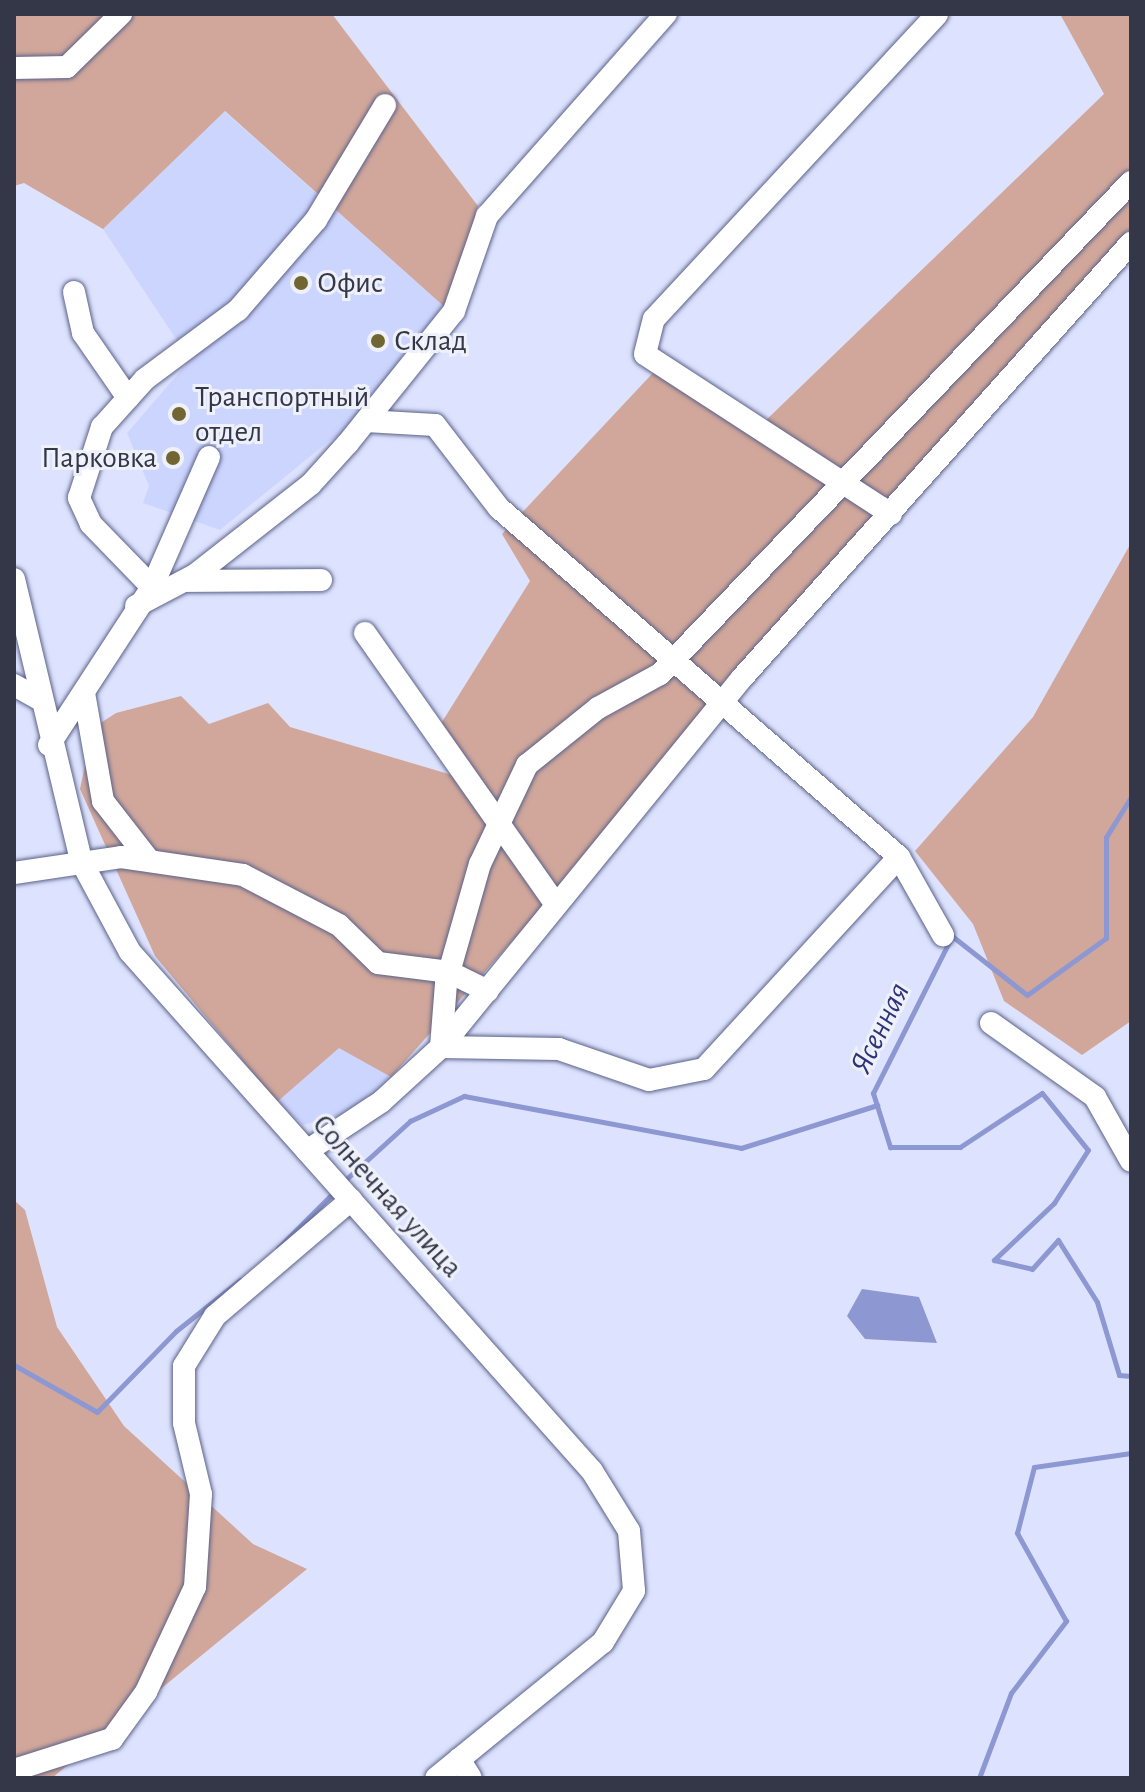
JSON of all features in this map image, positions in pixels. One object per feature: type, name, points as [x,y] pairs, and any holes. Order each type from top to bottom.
[{"type":"street","points":[[14,68],[67,67],[121,14]]},
{"type":"street","points":[[136,606],[185,581],[311,484],[454,311],[487,216],[666,14]]},
{"type":"street","points":[[891,514],[645,354],[654,319],[937,14]]},
{"type":"street","points":[[152,587],[91,524],[79,498],[102,427],[128,398],[238,310],[316,220],[385,105]]},
{"type":"street","points":[[441,1047],[449,972],[499,825],[527,765],[598,708],[660,674],[673,656],[846,484],[1131,182]]},
{"type":"street","points":[[307,1151],[381,1102],[441,1047],[488,991],[554,902],[721,705],[1131,243]]},
{"type":"street","points":[[74,292],[83,333],[128,398]]},
{"type":"street","points":[[366,421],[435,425],[499,508],[673,656],[721,705],[899,857],[943,935]]},
{"type":"street","points":[[49,745],[136,606],[152,587],[209,457]]},
{"type":"street","name":"Солнечная улица","points":[[14,579],[49,745],[81,861],[130,952],[592,1471],[629,1531],[634,1591],[603,1642],[465,1769],[436,1778]]},
{"type":"street","points":[[185,581],[321,580]]},
{"type":"street","points":[[365,633],[554,902]]},
{"type":"street","points":[[14,685],[39,699]]},
{"type":"street","points":[[84,693],[103,801],[149,860]]},
{"type":"street","points":[[441,1047],[559,1049],[649,1080],[704,1069],[899,857]]},
{"type":"street","points":[[14,873],[81,861],[149,860],[243,875],[339,925],[378,963],[449,972],[488,991]]},
{"type":"street","points":[[991,1023],[1095,1097],[1131,1161]]},
{"type":"street","points":[[14,1770],[58,1762],[112,1739],[146,1692],[195,1587],[201,1494],[184,1423],[184,1366],[215,1316],[351,1200]]},
{"type":"shaded area","points":[[14,14],[332,14],[478,206],[448,310],[225,111],[103,229],[24,183],[14,186]]},
{"type":"shaded area","points":[[1060,14],[1131,14],[1131,247],[391,1077],[339,1048],[277,1102],[155,956],[80,789],[93,728],[116,713],[181,696],[209,724],[268,703],[290,727],[452,775],[442,722],[530,581],[502,534],[665,360],[760,426],[1104,94]]},
{"type":"shaded area","points":[[224,111],[448,310],[366,421],[329,441],[220,530],[143,503],[149,486],[127,433],[190,360],[103,229]]},
{"type":"shaded area","points":[[1131,543],[1131,1021],[1082,1055],[1004,1001],[973,924],[915,851],[1033,717]]},
{"type":"shaded area","points":[[339,1047],[391,1077],[376,1105],[303,1125],[277,1102]]},
{"type":"shaded area","points":[[14,1200],[25,1210],[57,1327],[124,1426],[253,1544],[307,1569],[52,1778],[14,1778]]},
{"type":"shaded area","points":[[862,1289],[919,1297],[937,1343],[865,1339],[847,1316]]},
{"type":"waterway","name":"Ясенная","points":[[1131,797],[1106,837],[1106,938],[1027,995],[952,936],[873,1093],[890,1147],[960,1147],[1042,1093],[1088,1150],[1054,1203],[994,1260],[1032,1269],[1058,1240],[1097,1302],[1119,1375],[1131,1376]]},
{"type":"waterway","points":[[343,1182],[410,1121],[464,1096],[741,1148],[877,1105]]},
{"type":"waterway","points":[[278,1248],[336,1190]]},
{"type":"waterway","points":[[14,1365],[97,1412],[176,1331],[240,1280]]},
{"type":"waterway","name":"Ясенная","points":[[979,1778],[1011,1693],[1066,1621],[1017,1533],[1034,1467],[1131,1453]]},
{"type":"place","name":"Офис","points":[[301,283]]},
{"type":"place","name":"Склад","points":[[378,341]]},
{"type":"place","name":"Транспортный отдел","points":[[179,414]]},
{"type":"place","name":"Парковка","points":[[173,458]]}]
